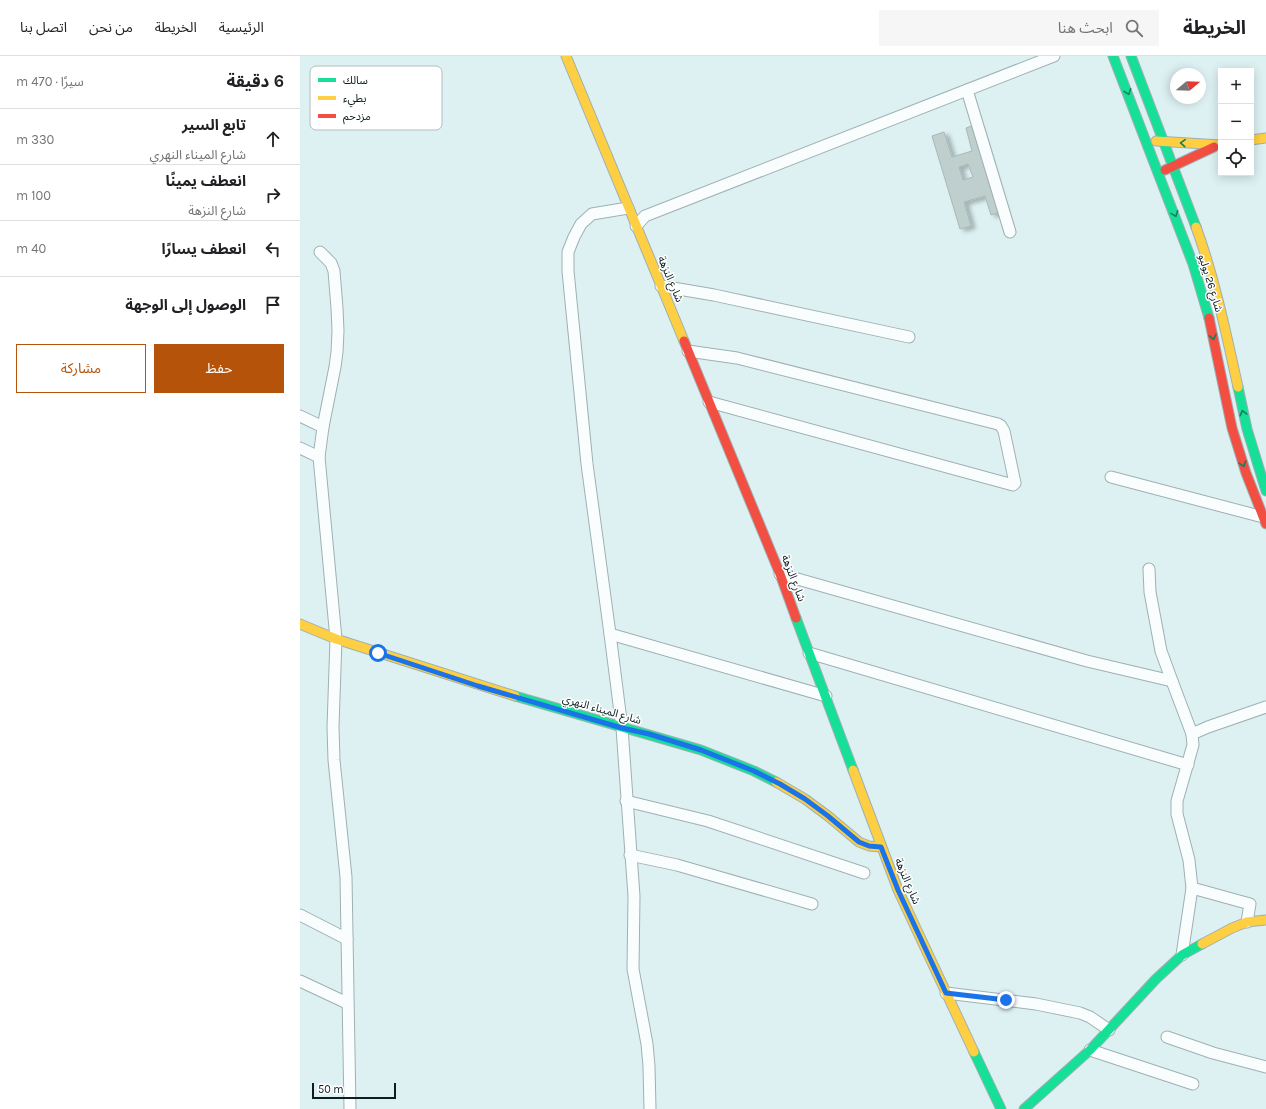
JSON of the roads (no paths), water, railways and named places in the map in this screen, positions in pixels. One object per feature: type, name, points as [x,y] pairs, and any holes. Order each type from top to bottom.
[{"type":"main road","name":"شارع النزهة","points":[[566,56],[780,574],[898,890],[1001,1109]]},
{"type":"main road","name":"شارع 26 يوليو","points":[[1113,56],[1185,239],[1201,289],[1214,339],[1232,428],[1246,473],[1265,520]]},
{"type":"main road","name":"شارع 26 يوليو","points":[[1131,56],[1192,212],[1213,279],[1222,313],[1247,429],[1266,491]]},
{"type":"main road","points":[[1254,140],[1266,138]]},
{"type":"main road","points":[[1146,139],[1164,142],[1218,145]]},
{"type":"main road","points":[[1159,173],[1218,146]]},
{"type":"main road","name":"شارع الميناء النهري","points":[[300,624],[336,640],[478,686],[622,728],[675,741],[701,750],[754,771],[780,784],[805,799],[859,842],[869,846],[881,847]]},
{"type":"main road","points":[[1024,1109],[1090,1050],[1156,979],[1182,955],[1232,928],[1247,922],[1266,920]]},
{"type":"street","points":[[636,226],[645,216],[1054,56]]},
{"type":"street","points":[[967,90],[1010,232]]},
{"type":"street","points":[[628,208],[592,214],[582,224],[574,237],[568,252],[568,271],[587,464],[622,728],[626,801],[634,896],[633,969],[647,1044],[650,1109]]},
{"type":"street","points":[[320,252],[331,263],[334,271],[338,331],[335,368],[323,427],[319,457],[336,640],[333,727],[334,760],[346,877],[350,1109]]},
{"type":"street","points":[[661,286],[714,295],[909,337]]},
{"type":"street","points":[[688,351],[737,358],[998,424],[1004,431],[1015,483],[1013,485],[709,402]]},
{"type":"street","points":[[300,416],[323,427]]},
{"type":"street","points":[[300,448],[319,457]]},
{"type":"street","points":[[1111,477],[1265,520]]},
{"type":"street","points":[[1149,569],[1150,592],[1161,651],[1192,734],[1194,745],[1176,806],[1189,860],[1192,888],[1182,955]]},
{"type":"street","points":[[780,574],[1086,661],[1172,681]]},
{"type":"street","points":[[610,634],[826,696]]},
{"type":"street","points":[[809,653],[1188,765]]},
{"type":"street","points":[[1192,734],[1266,707]]},
{"type":"street","points":[[626,801],[708,821],[864,873]]},
{"type":"street","points":[[630,855],[677,865],[812,904]]},
{"type":"street","points":[[1192,888],[1250,904],[1247,922]]},
{"type":"street","points":[[300,915],[347,939]]},
{"type":"street","points":[[300,980],[347,1003]]},
{"type":"street","points":[[946,993],[1036,1004],[1080,1013],[1090,1017],[1109,1030]]},
{"type":"street","points":[[1167,1037],[1213,1053],[1266,1067]]},
{"type":"street","points":[[1090,1050],[1193,1084]]}]
